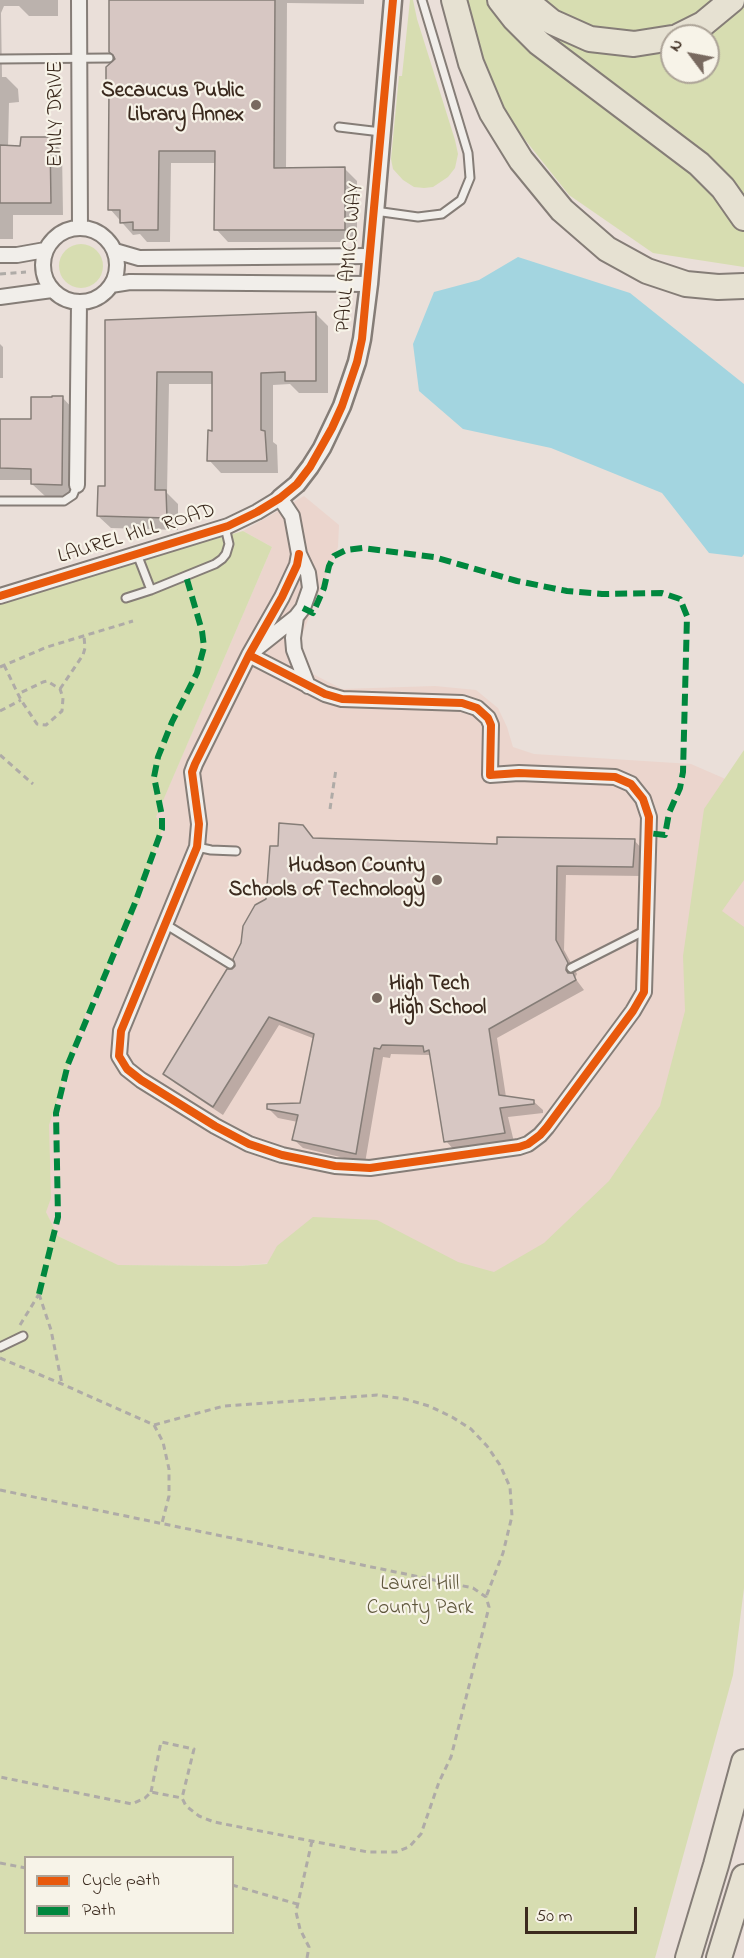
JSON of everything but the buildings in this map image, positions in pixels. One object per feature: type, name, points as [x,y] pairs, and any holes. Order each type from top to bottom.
[{"type":"highway","points":[[454,0],[471,63],[492,113],[540,186],[562,210],[620,258],[659,276],[703,286],[744,286]]},
{"type":"highway","points":[[500,0],[526,31],[546,49],[699,164],[723,189],[744,218]]},
{"type":"highway","points":[[525,0],[552,22],[581,36],[612,43],[634,44],[660,40]]},
{"type":"highway","points":[[703,24],[732,0]]},
{"type":"highway","points":[[688,1958],[744,1762]]},
{"type":"highway","points":[[719,1958],[744,1877]]},
{"type":"street","name":"EMILY DRIVE","points":[[79,0],[80,228]]},
{"type":"street","name":"PAUL AMICO WAY","points":[[280,498],[297,484],[310,467],[342,406],[357,362],[369,284],[393,0]]},
{"type":"street","points":[[115,251],[117,268],[111,285],[107,291],[94,299],[79,303],[64,299],[52,290],[44,277],[45,250],[53,238],[58,234],[80,228],[99,234],[115,251],[145,258],[370,256]]},
{"type":"street","points":[[0,255],[17,255],[45,250]]},
{"type":"street","points":[[111,285],[130,282],[369,284]]},
{"type":"street","points":[[0,297],[52,290]]},
{"type":"street","points":[[77,485],[79,303]]},
{"type":"street","points":[[249,655],[333,697],[351,700],[470,705],[483,712],[491,725],[490,775],[519,773],[615,777],[631,784],[637,790],[649,817],[644,992],[547,1127],[534,1140],[519,1147],[387,1166],[353,1168],[335,1166],[282,1155],[249,1144],[141,1080],[122,1063],[118,1048],[121,1031],[197,847],[199,824],[192,772],[249,655],[297,565],[298,554],[292,516],[280,498]]},
{"type":"street","name":"LAUREL HILL ROAD","points":[[0,596],[225,527],[280,498]]},
{"type":"street","points":[[249,655],[296,617],[307,600],[310,583],[308,573],[298,554]]},
{"type":"street","points":[[296,617],[294,650],[309,686]]},
{"type":"street","points":[[491,752],[504,764],[519,773]]},
{"type":"lane","points":[[374,211],[418,217],[442,214],[461,200],[470,178],[468,153],[422,0]]},
{"type":"lane","points":[[0,59],[109,58]]},
{"type":"lane","points":[[339,127],[381,132]]},
{"type":"lane","points":[[0,501],[64,501],[73,495],[77,485]]},
{"type":"lane","points":[[126,598],[215,564],[222,559],[228,549],[225,527]]},
{"type":"lane","points":[[137,554],[151,590]]},
{"type":"lane","points":[[197,847],[236,851]]},
{"type":"lane","points":[[165,924],[230,964]]},
{"type":"lane","points":[[571,968],[646,929]]},
{"type":"lane","points":[[3,1345],[23,1336]]},
{"type":"path","points":[[0,274],[26,272],[23,261]]},
{"type":"path","points":[[18,694],[47,681],[60,690],[64,705],[62,711],[46,725],[37,724],[21,700],[2,666],[47,647],[133,621]]},
{"type":"path","points":[[60,690],[83,655],[84,636]]},
{"type":"path","points":[[0,711],[21,700]]},
{"type":"path","points":[[0,755],[33,784]]},
{"type":"path","points":[[330,809],[336,769]]},
{"type":"path","points":[[3,1345],[19,1326],[39,1294],[51,1330],[62,1384]]},
{"type":"path","points":[[0,1358],[154,1425],[163,1442],[169,1469],[169,1496],[162,1523]]},
{"type":"path","points":[[0,1777],[132,1804],[145,1798],[151,1792],[161,1742],[194,1749],[182,1798],[186,1806],[199,1816],[214,1822],[368,1852],[396,1852],[409,1848],[421,1834],[438,1782],[451,1757],[489,1607],[486,1597],[503,1553],[512,1516],[510,1487],[500,1465],[471,1429],[452,1417],[429,1406],[405,1399],[377,1395],[224,1406],[154,1425]]},
{"type":"path","points":[[0,1490],[456,1584],[473,1588],[486,1597]]},
{"type":"path","points":[[151,1792],[182,1798]]},
{"type":"path","points":[[307,1958],[309,1947],[300,1929],[296,1912],[312,1841]]},
{"type":"path","points":[[0,1863],[24,1868]]},
{"type":"path","points":[[234,1886],[297,1904]]},
{"type":"shaded area","name":"Hudson County Schools of Technology","points":[[304,496],[339,525],[338,547],[299,642],[313,674],[342,689],[435,686],[476,690],[498,708],[513,747],[534,754],[691,764],[744,787],[744,1298],[392,1279],[317,1259],[238,1266],[117,1265],[58,1236],[40,1201],[39,1108],[89,972],[272,547],[243,531]]},
{"type":"green space","points":[[410,0],[413,0],[458,154],[455,168],[448,177],[433,187],[424,188],[414,187],[403,180],[393,169],[391,159],[399,76],[402,76]]},
{"type":"green space","points":[[465,0],[744,0],[744,267],[653,253],[569,195],[503,112],[477,56]]},
{"type":"green space","points":[[81,244],[96,251],[103,266],[96,281],[81,288],[66,281],[59,266],[66,251]]},
{"type":"green space","name":"Laurel Hill County Park","points":[[243,531],[272,547],[156,817],[163,827],[137,908],[86,1012],[49,1125],[51,1198],[46,1212],[58,1236],[118,1265],[238,1266],[267,1264],[277,1246],[313,1217],[377,1220],[458,1262],[494,1272],[544,1243],[609,1181],[660,1106],[685,1011],[683,956],[704,809],[744,750],[744,880],[722,911],[744,927],[744,1588],[733,1675],[655,1958],[0,1958],[0,601]]},
{"type":"water","points":[[518,257],[630,293],[744,384],[744,554],[742,557],[709,553],[662,493],[551,448],[463,429],[419,391],[413,344],[434,292],[479,280]]},
{"type":"marked path","points":[[303,608],[313,613],[334,556],[346,550],[363,548],[434,557],[517,581],[567,591],[602,594],[662,593],[680,599],[687,616],[683,772],[680,788],[669,813],[665,835],[648,833]]},
{"type":"marked path","points":[[39,1294],[58,1217],[56,1113],[68,1064],[135,903],[162,829],[162,816],[154,777],[158,757],[172,722],[197,673],[204,647],[202,631],[186,576]]},
{"type":"cycle path","points":[[0,596],[228,526],[280,498],[297,484],[310,467],[342,406],[362,339],[393,0]]},
{"type":"cycle path","points":[[249,655],[325,694],[342,699],[462,703],[477,708],[488,718],[491,725],[490,775],[519,773],[615,777],[631,784],[643,799],[649,817],[644,992],[633,1011],[547,1127],[528,1144],[370,1168],[335,1166],[282,1155],[249,1144],[215,1126],[141,1080],[127,1069],[119,1056],[121,1031],[197,847],[199,824],[192,772],[249,655],[282,597],[297,565],[299,554]]},
{"type":"place","name":"Secaucus Public Library Annex","points":[[256,105]]},
{"type":"place","name":"Hudson County Schools of Technology","points":[[437,880]]},
{"type":"place","name":"High Tech High School","points":[[377,998]]}]
